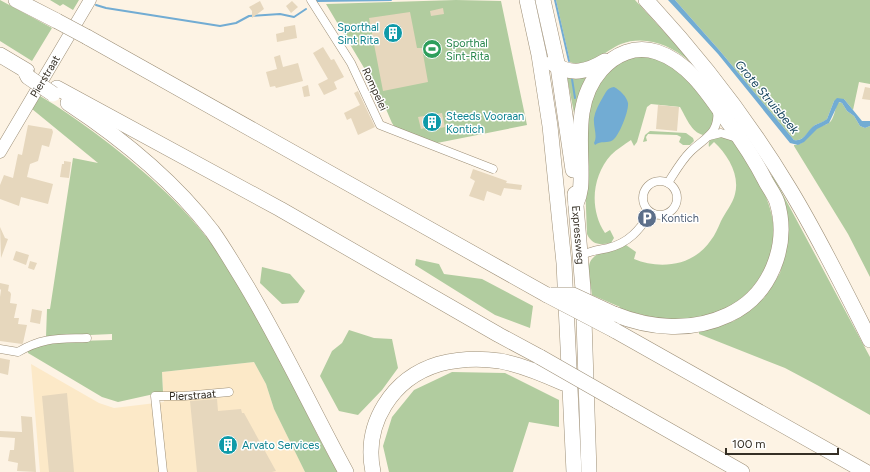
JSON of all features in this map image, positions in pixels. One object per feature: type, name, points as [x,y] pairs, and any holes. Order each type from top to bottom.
[{"type":"highway","points":[[16,0],[88,37],[866,472]]},
{"type":"highway","name":"Expressweg","points":[[527,0],[539,55],[550,126],[564,263],[574,472]]},
{"type":"highway","name":"Expressweg","points":[[543,0],[558,67],[568,130],[576,204],[583,289],[589,472]]},
{"type":"highway","points":[[646,0],[704,66],[759,141],[804,213],[870,340]]},
{"type":"highway","points":[[539,55],[558,67],[581,71],[590,69],[625,52],[649,50],[661,54],[684,67],[694,76],[716,104],[741,139],[759,168],[777,202],[782,228],[779,248],[772,271],[761,291],[747,305],[736,312],[718,320],[701,325],[682,327],[638,322],[614,314],[573,295],[541,291]]},
{"type":"highway","points":[[0,55],[25,71],[28,77],[280,210],[742,472]]},
{"type":"highway","points":[[576,204],[581,191],[580,124],[582,110],[586,94],[591,84],[611,59]]},
{"type":"highway","points":[[55,91],[159,173],[212,231],[257,302],[346,472]]},
{"type":"highway","points":[[564,263],[580,256]]},
{"type":"highway","points":[[372,472],[370,447],[378,414],[398,387],[423,370],[439,364],[459,360],[482,360],[512,364],[541,373],[563,383],[582,381]]},
{"type":"street","name":"Pierstraat","points":[[0,152],[90,0]]},
{"type":"street","name":"Rompelei","points":[[311,0],[351,63],[380,125],[493,169]]},
{"type":"street","points":[[668,183],[690,151],[709,136],[717,121],[716,104]]},
{"type":"street","points":[[709,136],[721,133],[741,139]]},
{"type":"street","points":[[662,181],[668,183],[675,189],[677,194],[676,206],[672,211],[662,215],[656,215],[644,205],[643,197],[645,189],[649,184],[654,182],[662,181]]},
{"type":"street","points":[[580,256],[588,251],[616,246],[630,239],[651,212]]},
{"type":"street","points":[[0,349],[18,352],[29,345],[47,339],[87,338]]},
{"type":"street","name":"Pierstraat","points":[[163,472],[155,396],[184,396],[229,392]]},
{"type":"shaded area","points":[[254,362],[266,384],[274,409],[305,472],[40,472],[31,364],[99,403],[114,408],[164,402],[162,372]]},
{"type":"green space","points":[[0,0],[52,28],[32,61],[0,41]]},
{"type":"green space","points":[[50,0],[79,0],[73,10],[63,4],[60,6]]},
{"type":"green space","name":"Sporthal Sint-Rita","points":[[456,0],[501,1],[527,125],[437,143],[396,129],[379,93],[326,4]]},
{"type":"green space","points":[[556,0],[635,0],[689,59],[688,60],[673,50],[657,43],[648,41],[630,41],[615,47],[590,61],[577,64],[570,62]]},
{"type":"green space","points":[[675,0],[870,0],[870,84],[859,82],[853,110],[844,99],[834,101],[827,119],[815,125],[801,139],[794,140],[720,51]]},
{"type":"green space","points":[[624,57],[656,57],[686,75],[714,114],[711,126],[703,135],[695,131],[680,107],[651,104],[647,107],[637,142],[634,146],[631,140],[611,155],[600,173],[595,193],[597,214],[605,233],[610,230],[614,238],[611,243],[600,244],[591,240],[587,234],[584,157],[590,91]]},
{"type":"green space","points":[[567,77],[586,77],[579,94],[574,113]]},
{"type":"green space","points":[[40,96],[95,133],[144,172],[174,200],[202,231],[237,281],[269,335],[317,434],[338,472],[305,472],[274,409],[266,384],[254,362],[162,372],[163,392],[118,402],[102,397],[28,353],[27,349],[44,342],[112,340],[112,334],[46,337],[47,309],[50,309],[73,158],[98,163],[32,109]]},
{"type":"green space","points":[[838,102],[842,103],[847,111],[854,116],[860,126],[865,128],[870,126],[870,277],[848,234],[794,146],[804,141],[817,128],[831,121]]},
{"type":"green space","points":[[650,131],[686,133],[693,138],[694,141],[690,145],[683,145],[679,142],[681,137],[677,135],[648,134],[646,137],[647,141],[643,142],[645,135]]},
{"type":"green space","points":[[721,137],[732,140],[743,152],[763,191],[772,215],[774,233],[773,245],[770,257],[759,280],[731,306],[720,311],[688,320],[662,319],[619,309],[620,307],[592,295],[589,266],[594,257],[604,251],[626,245],[636,252],[634,259],[665,265],[686,260],[704,249],[714,236],[735,194],[736,180],[732,166],[724,153],[714,142],[709,147],[710,140]]},
{"type":"green space","points":[[771,176],[773,176],[870,357],[870,415],[785,368],[699,334],[699,332],[734,321],[750,309],[764,298],[780,273],[787,245]]},
{"type":"green space","points":[[416,259],[439,264],[444,274],[482,279],[533,306],[530,328],[495,315],[415,265]]},
{"type":"green space","points":[[262,267],[290,274],[305,291],[298,303],[282,304],[260,283]]},
{"type":"green space","points":[[349,330],[374,338],[392,339],[398,368],[382,390],[358,415],[339,411],[320,376],[332,351],[342,343]]},
{"type":"green space","points":[[452,372],[505,373],[559,400],[559,427],[529,422],[513,472],[389,472],[383,446],[392,417],[414,390]]},
{"type":"water","points":[[668,0],[675,0],[720,51],[794,140],[801,139],[812,127],[827,119],[834,101],[837,98],[844,99],[862,121],[870,121],[870,126],[865,128],[860,126],[854,116],[847,111],[842,103],[839,102],[829,123],[817,129],[804,142],[798,145],[790,143],[718,54]]},
{"type":"water","points":[[614,87],[623,94],[628,103],[625,117],[621,129],[613,140],[595,145],[595,113],[608,89]]},
{"type":"building","points":[[260,1],[264,9],[252,18],[252,11],[249,7]]},
{"type":"building","points":[[292,1],[298,7],[291,13],[286,6]]},
{"type":"building","points":[[443,8],[444,14],[431,16],[430,11]]},
{"type":"building","points":[[410,12],[417,48],[422,48],[428,82],[383,91],[369,18]]},
{"type":"building","points":[[295,25],[297,38],[277,42],[276,34],[284,32],[284,27]]},
{"type":"building","points":[[323,47],[331,60],[334,59],[344,77],[334,82],[337,89],[324,95],[318,84],[328,79],[313,53]]},
{"type":"building","points":[[280,55],[283,67],[298,63],[303,81],[276,88],[275,86],[270,87],[266,72],[277,69],[274,57]]},
{"type":"building","points":[[308,85],[310,96],[304,97],[302,87]]},
{"type":"building","points":[[865,87],[870,88],[870,100],[862,99]]},
{"type":"building","points":[[358,91],[375,127],[358,135],[351,118],[347,120],[344,113],[360,105],[354,93]]},
{"type":"building","points":[[658,105],[679,107],[677,131],[656,129]]},
{"type":"building","name":"Steeds Vooraan Kontich","points":[[442,113],[445,127],[430,130],[429,127],[421,129],[418,117]]},
{"type":"building","points":[[28,125],[52,129],[53,132],[49,147],[42,145],[38,161],[30,164],[27,177],[53,184],[48,204],[21,197],[19,206],[0,199],[0,185],[4,175],[13,178],[18,154],[22,155]]},
{"type":"building","points":[[64,161],[71,162],[69,178],[60,177],[62,164],[64,164]]},
{"type":"building","points":[[473,169],[507,181],[506,183],[522,185],[521,190],[504,188],[501,196],[487,191],[484,201],[469,196],[475,181],[470,178]]},
{"type":"building","points":[[0,227],[5,238],[8,239],[1,258]]},
{"type":"building","points":[[16,251],[29,255],[26,265],[13,260]]},
{"type":"building","points":[[30,261],[37,263],[34,270],[28,268]]},
{"type":"building","points":[[0,283],[9,285],[8,291],[11,294],[10,303],[17,304],[14,318],[19,318],[18,324],[27,325],[22,344],[0,341]]},
{"type":"building","points":[[32,309],[42,311],[40,324],[30,322]]},
{"type":"building","points":[[0,358],[10,360],[8,375],[0,373]]},
{"type":"building","points":[[67,393],[74,472],[49,472],[42,396]]},
{"type":"building","name":"Arvato Services","points":[[217,399],[218,411],[241,409],[276,471],[197,472],[190,401]]},
{"type":"building","points":[[21,416],[32,417],[36,472],[17,471],[18,463],[8,461],[10,450],[14,450],[15,438],[0,437],[0,431],[22,432]]},
{"type":"waterway","name":"Grote Struisbeek","points":[[317,1],[391,0]]},
{"type":"waterway","points":[[555,0],[569,61]]},
{"type":"waterway","name":"Grote Struisbeek","points":[[96,5],[106,8],[220,26],[236,23],[249,16],[280,14],[294,17],[306,9]]},
{"type":"waterway","points":[[572,79],[575,98]]},
{"type":"place","name":"Sporthal Sint Rita","points":[[393,33]]},
{"type":"place","name":"Sporthal Sint-Rita","points":[[432,49]]},
{"type":"place","name":"Steeds Vooraan Kontich","points":[[432,122]]},
{"type":"place","name":"Kontich","points":[[647,218]]},
{"type":"place","name":"Arvato Services","points":[[228,445]]}]
